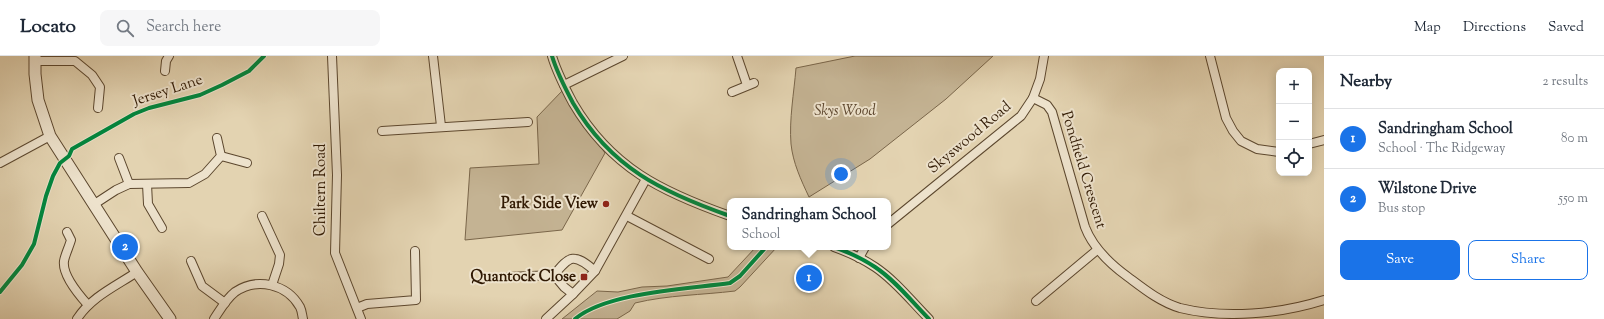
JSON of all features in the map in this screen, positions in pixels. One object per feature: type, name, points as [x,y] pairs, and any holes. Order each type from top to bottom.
[{"type":"street","points":[[165,71],[166,60],[169,56]]},
{"type":"street","name":"Chiltern Road","points":[[332,56],[337,175],[335,253],[361,319]]},
{"type":"street","points":[[433,56],[441,126]]},
{"type":"street","points":[[552,56],[555,67],[580,114],[604,146],[615,156],[646,179],[695,204],[727,215]]},
{"type":"street","points":[[564,84],[623,56]]},
{"type":"street","points":[[732,92],[750,84],[737,56]]},
{"type":"street","name":"Skyswood Road","points":[[891,222],[1021,116],[1033,98],[1040,79],[1044,56]]},
{"type":"street","points":[[1210,56],[1226,118],[1233,131],[1241,141],[1257,149],[1276,152]]},
{"type":"street","points":[[98,108],[100,87],[92,75],[76,59],[34,59],[38,100],[50,136],[93,205],[170,319]]},
{"type":"street","name":"Pondfield Crescent","points":[[1033,98],[1047,105],[1052,112],[1089,239],[1097,250],[1120,272],[1152,295],[1179,308],[1201,312],[1238,315],[1277,310],[1324,300]]},
{"type":"street","points":[[382,131],[441,126],[528,122]]},
{"type":"street","points":[[0,163],[50,136]]},
{"type":"street","points":[[217,138],[221,156]]},
{"type":"street","points":[[1312,143],[1324,140]]},
{"type":"street","points":[[93,205],[116,190],[129,184],[189,183],[205,174],[221,156]]},
{"type":"street","points":[[221,156],[247,163]]},
{"type":"street","points":[[119,158],[129,184]]},
{"type":"street","points":[[546,319],[595,271],[627,216],[646,179]]},
{"type":"street","points":[[147,184],[148,204],[162,228]]},
{"type":"street","points":[[262,216],[280,255],[279,264],[272,285]]},
{"type":"street","points":[[627,216],[709,258]]},
{"type":"street","points":[[67,232],[71,240],[64,262],[66,274],[79,296],[88,305]]},
{"type":"street","points":[[841,250],[876,268],[892,281],[929,319]]},
{"type":"street","points":[[859,258],[863,250]]},
{"type":"street","points":[[1036,301],[1097,250]]},
{"type":"street","points":[[357,308],[367,304],[416,300],[415,251]]},
{"type":"street","points":[[508,277],[554,275],[566,261],[571,258],[580,260],[595,271]]},
{"type":"street","points":[[191,261],[202,286],[225,303]]},
{"type":"street","points":[[77,319],[88,305],[137,272]]},
{"type":"street","points":[[554,275],[564,287],[573,294]]},
{"type":"street","points":[[214,319],[235,292],[250,285],[272,285],[290,294],[300,308],[303,319]]},
{"type":"green space","name":"Skys Wood","points":[[855,56],[993,56],[946,99],[870,159],[809,197],[795,165],[791,144],[791,116],[796,68]]},
{"type":"green space","points":[[563,90],[605,153],[562,230],[465,240],[470,168],[539,164],[537,117]]},
{"type":"green space","points":[[753,250],[774,250],[735,291],[647,300],[635,303],[630,311],[617,319],[562,319],[597,291],[618,292],[642,287],[667,286],[728,277]]},
{"type":"cycle path","name":"Jersey Lane","points":[[0,292],[22,265],[34,244],[46,196],[53,176],[60,163],[69,156],[72,149],[134,114],[149,108],[200,95],[222,85],[249,71],[264,56]]},
{"type":"cycle path","points":[[552,56],[567,92],[588,126],[604,145],[621,161],[660,187],[727,215]]},
{"type":"cycle path","points":[[575,319],[589,310],[627,297],[730,283],[740,276],[763,250]]},
{"type":"cycle path","points":[[842,250],[860,258],[883,273],[897,285],[929,319]]},
{"type":"place","name":"Park Side View","points":[[606,204]]},
{"type":"place","name":"Wilstone Drive","points":[[125,247]]},
{"type":"place","name":"Quantock Close","points":[[584,277]]},
{"type":"place","name":"Sandringham School","points":[[809,278]]}]
